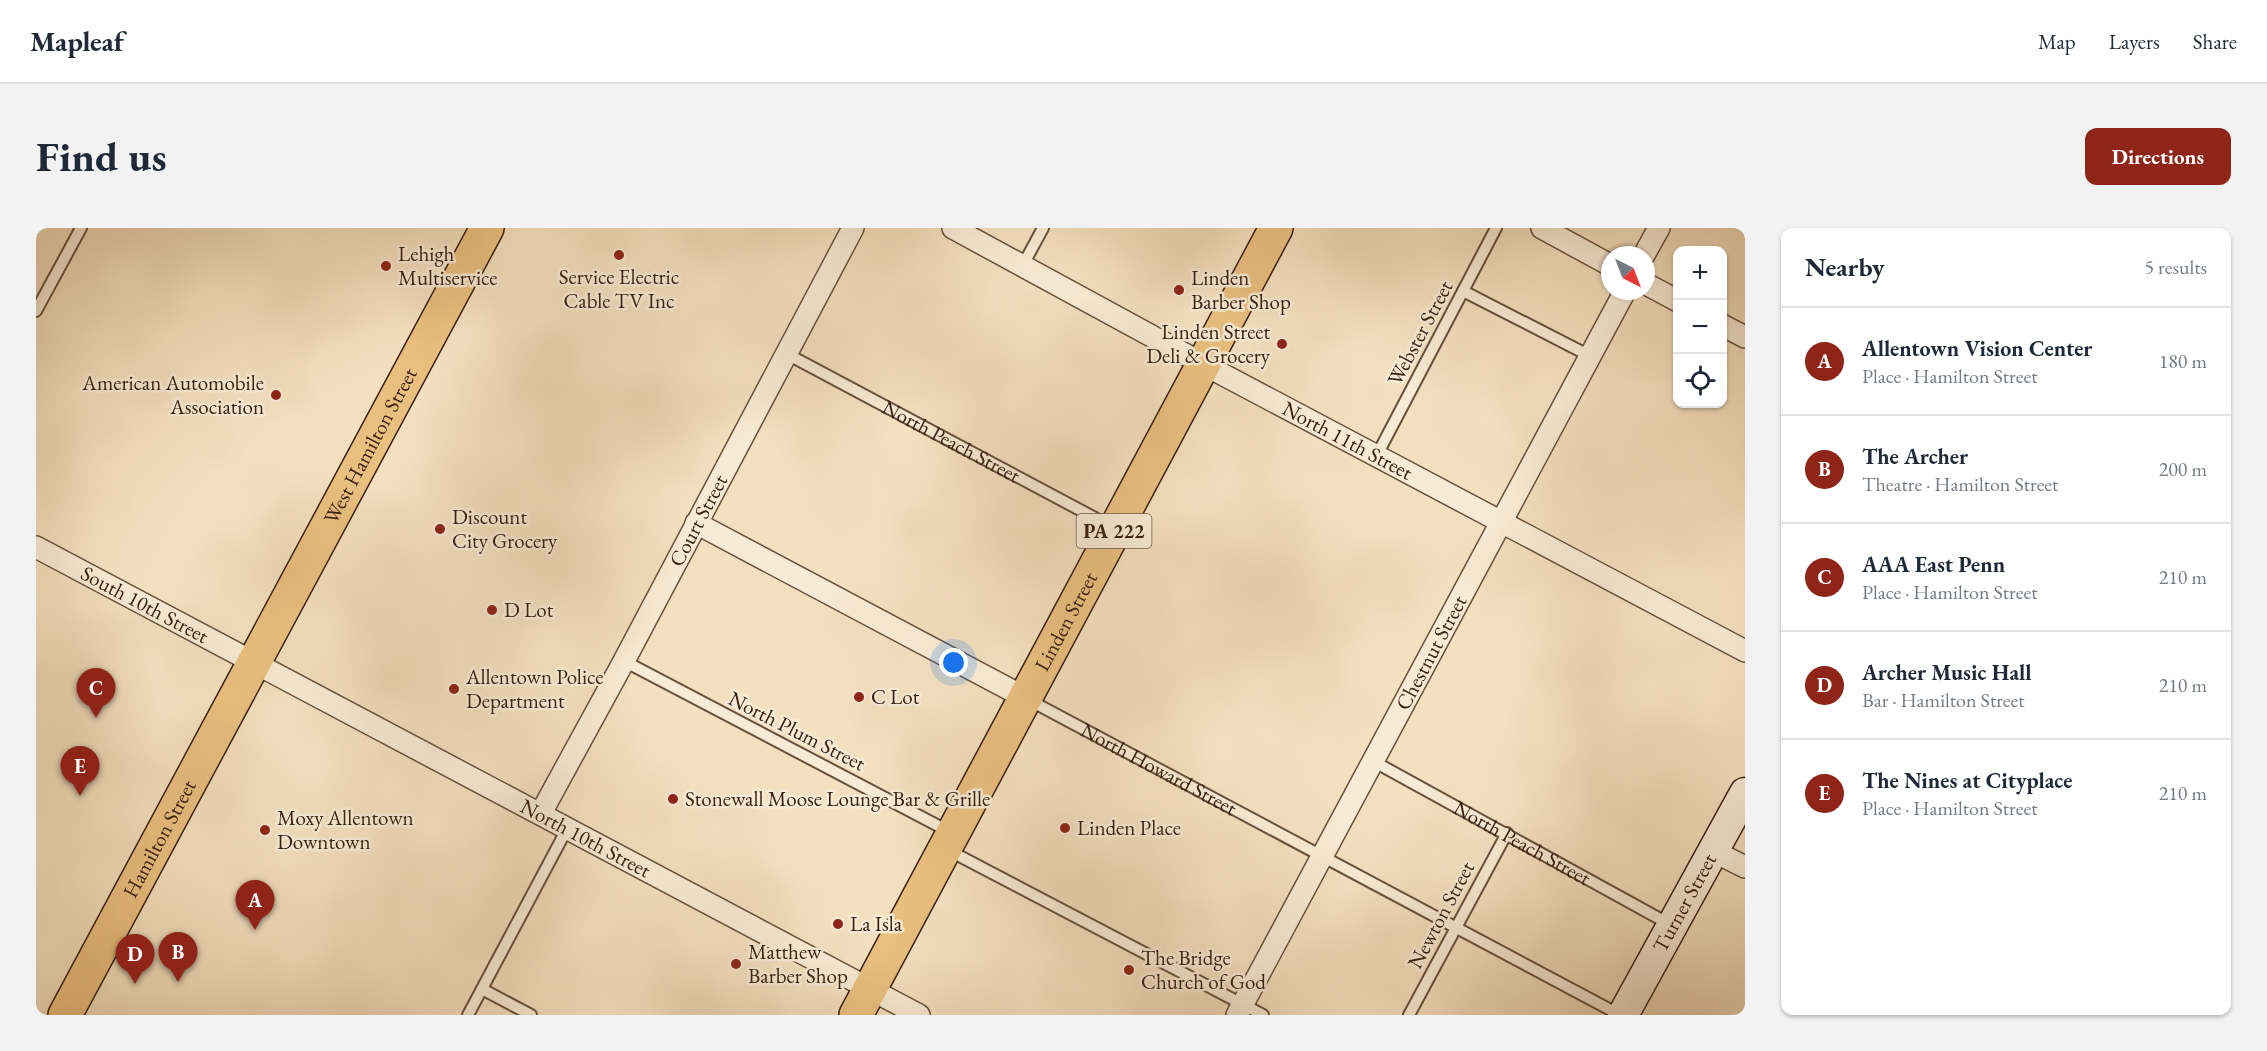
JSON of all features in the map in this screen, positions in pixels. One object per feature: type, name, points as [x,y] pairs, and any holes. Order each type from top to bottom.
[{"type":"main road","name":"West Hamilton Street","points":[[254,663],[487,228]]},
{"type":"main road","name":"Linden Street","points":[[863,1002],[1276,228]]},
{"type":"main road","name":"Hamilton Street","points":[[65,1015],[254,663]]},
{"type":"street","name":"Court Street","points":[[541,813],[853,228]]},
{"type":"street","name":"North 11th Street","points":[[953,228],[1203,364],[1745,651]]},
{"type":"street","points":[[1542,228],[1601,260]]},
{"type":"street","points":[[1649,246],[1659,228]]},
{"type":"street","points":[[1655,289],[1675,300]]},
{"type":"street","name":"Chestnut Street","points":[[1240,1010],[1620,300]]},
{"type":"street","points":[[1727,328],[1745,337]]},
{"type":"street","name":"North Howard Street","points":[[696,524],[1024,698]]},
{"type":"street","name":"South 10th Street","points":[[36,547],[254,663]]},
{"type":"street","name":"North 10th Street","points":[[254,663],[568,827],[863,1002],[918,1015]]},
{"type":"street","name":"Turner Street","points":[[1622,1015],[1745,793]]},
{"type":"street","points":[[1713,850],[1745,867]]},
{"type":"lane","points":[[36,312],[81,228]]},
{"type":"lane","points":[[1023,265],[1043,228]]},
{"type":"lane","name":"Webster Street","points":[[1377,455],[1496,228]]},
{"type":"lane","points":[[1464,291],[1590,356]]},
{"type":"lane","name":"North Peach Street","points":[[787,354],[1116,529]]},
{"type":"lane","name":"North Plum Street","points":[[624,661],[949,841],[1240,1010],[1263,1015]]},
{"type":"lane","name":"North Howard Street","points":[[1024,698],[1622,1015]]},
{"type":"lane","name":"North Peach Street","points":[[1373,760],[1671,925]]},
{"type":"lane","points":[[468,1015],[568,827]]},
{"type":"lane","name":"Newton Street","points":[[1409,1015],[1507,833]]},
{"type":"lane","points":[[482,989],[531,1015]]},
{"type":"place","name":"Service Electric Cable TV Inc","points":[[619,255]]},
{"type":"place","name":"Lehigh Multiservice","points":[[386,266]]},
{"type":"place","name":"Linden Barber Shop","points":[[1179,290]]},
{"type":"place","name":"Linden Street Deli & Grocery","points":[[1282,344]]},
{"type":"place","name":"American Automobile Association","points":[[276,395]]},
{"type":"place","name":"Discount City Grocery","points":[[440,529]]},
{"type":"place","name":"D Lot","points":[[492,610]]},
{"type":"place","name":"Allentown Police Department","points":[[454,689]]},
{"type":"place","name":"C Lot","points":[[859,697]]},
{"type":"place","name":"AAA East Penn","points":[[96,718]]},
{"type":"place","name":"The Nines at Cityplace","points":[[80,796]]},
{"type":"place","name":"Stonewall Moose Lounge Bar & Grille","points":[[673,799]]},
{"type":"place","name":"Linden Place","points":[[1065,828]]},
{"type":"place","name":"Moxy Allentown Downtown","points":[[265,830]]},
{"type":"place","name":"La Isla","points":[[838,924]]},
{"type":"place","name":"Allentown Vision Center","points":[[255,930]]},
{"type":"place","name":"Matthew Barber Shop","points":[[736,964]]},
{"type":"place","name":"The Bridge Church of God","points":[[1129,970]]},
{"type":"place","name":"The Archer","points":[[178,982]]},
{"type":"place","name":"Archer Music Hall","points":[[135,984]]}]
